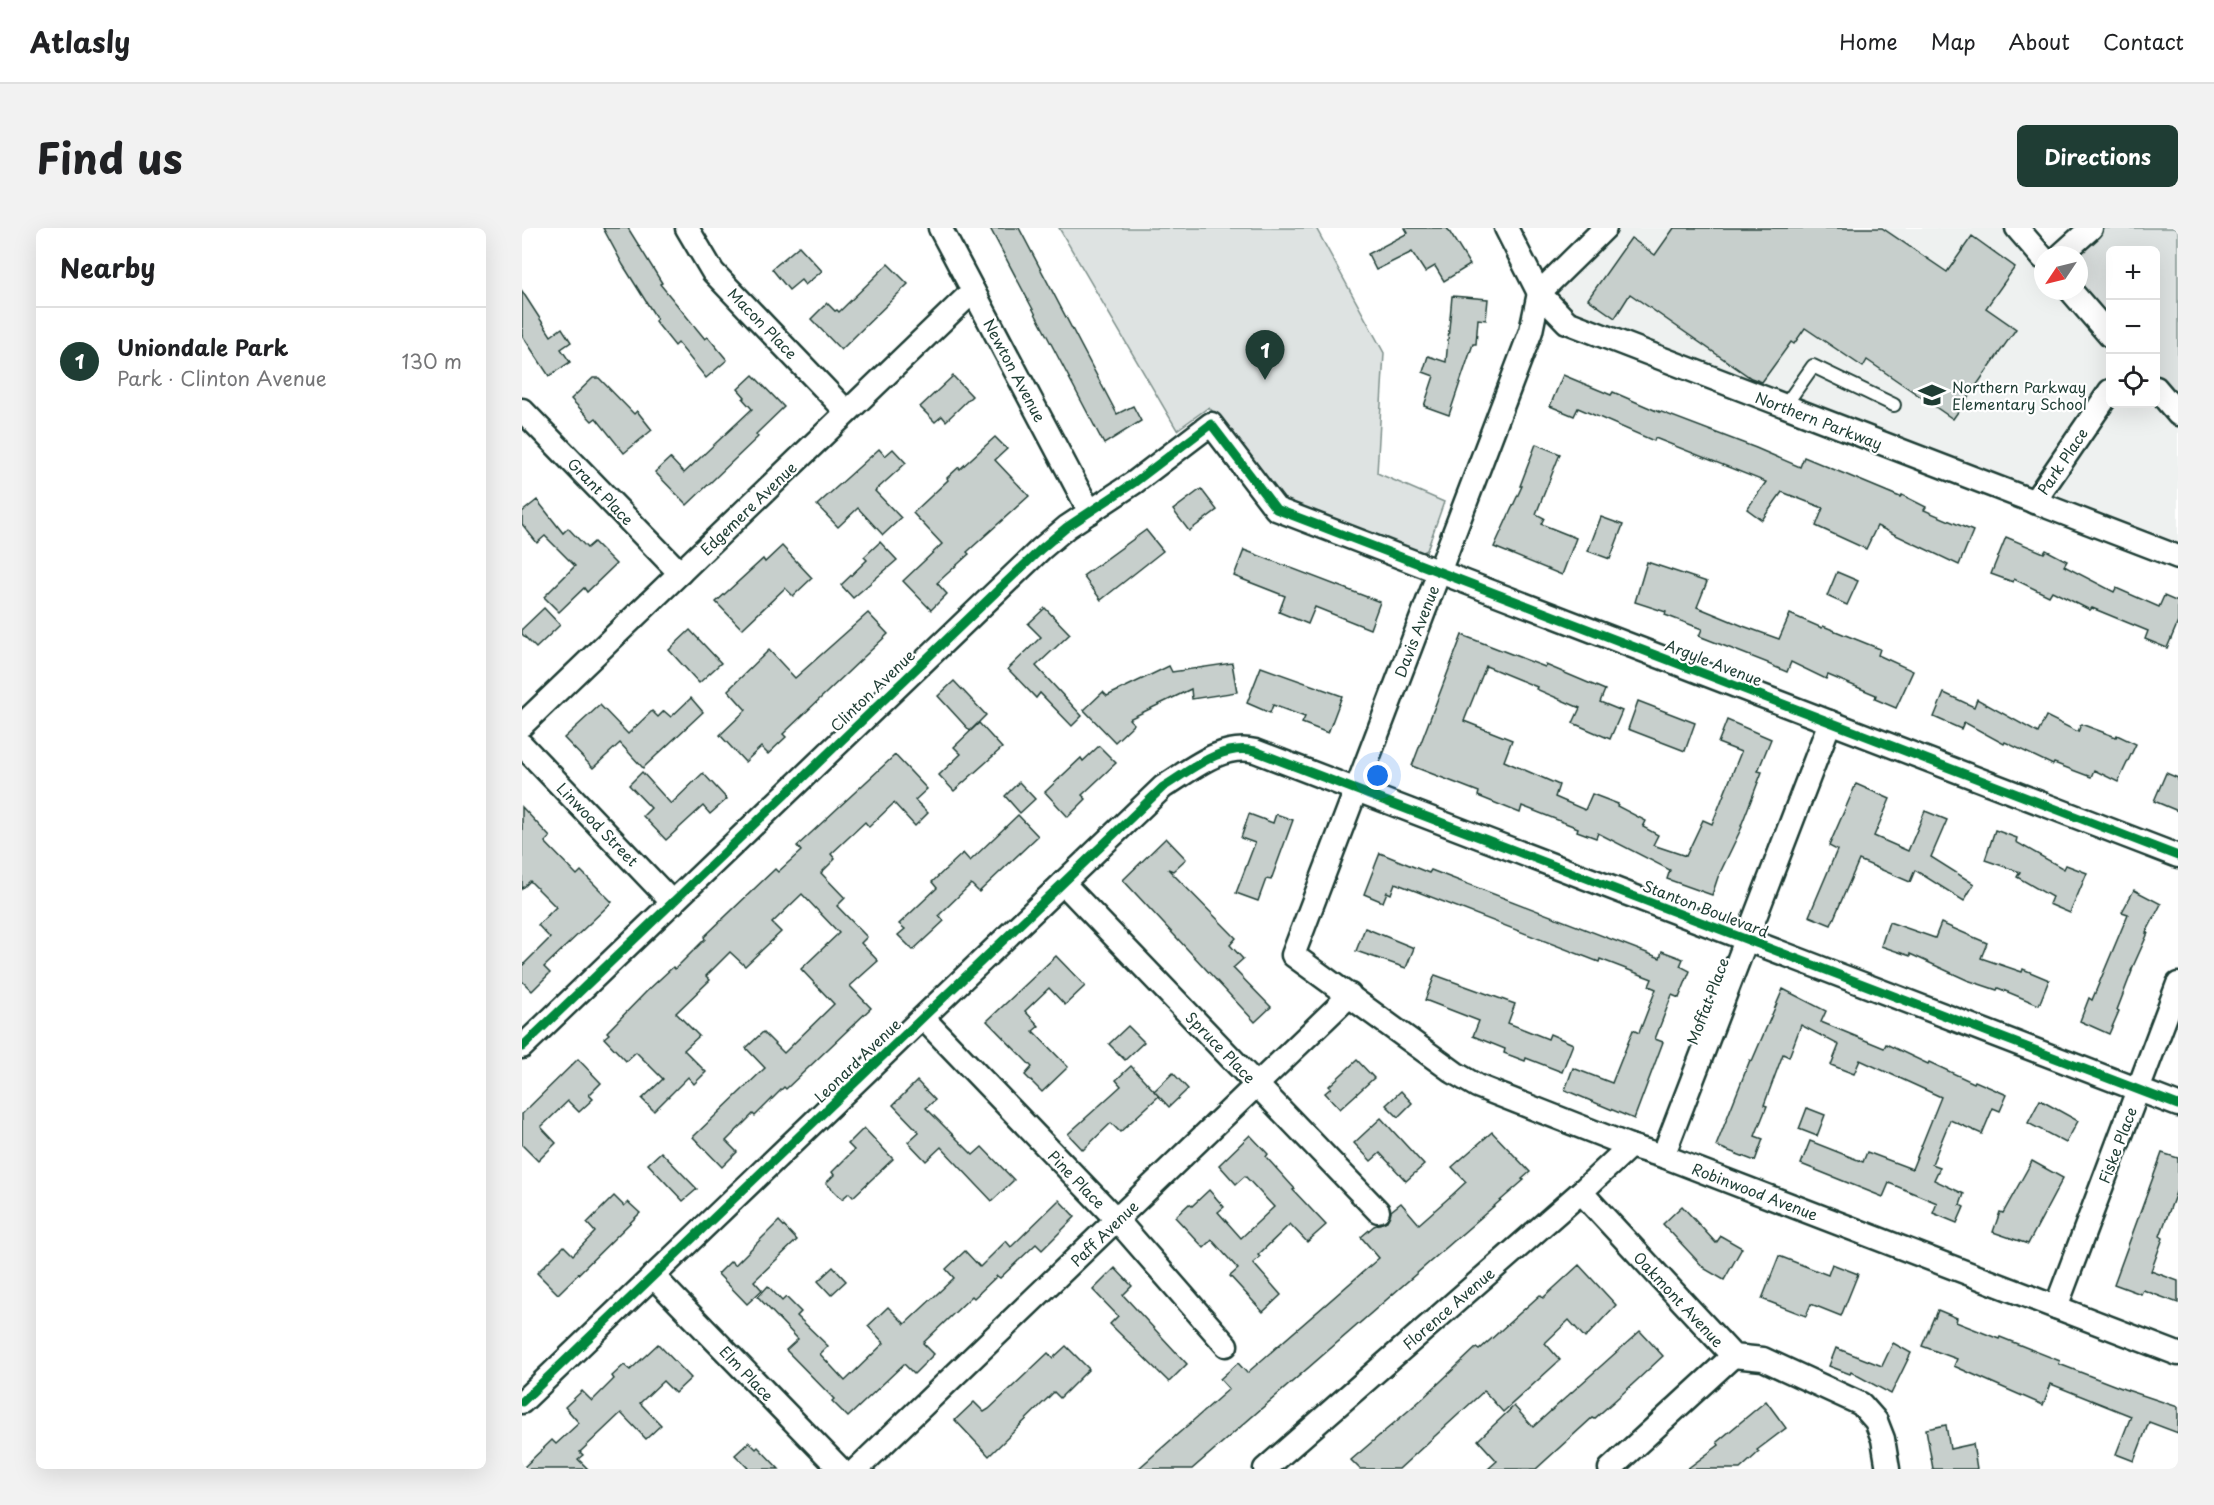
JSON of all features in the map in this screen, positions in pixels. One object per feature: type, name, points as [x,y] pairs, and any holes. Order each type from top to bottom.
[{"type":"street","name":"Macon Place","points":[[687,228],[713,272],[847,412]]},
{"type":"street","name":"Newton Avenue","points":[[940,228],[1090,512]]},
{"type":"street","name":"Northern Parkway","points":[[1506,228],[1539,293],[1567,322],[2178,557]]},
{"type":"street","points":[[1539,293],[1605,228]]},
{"type":"street","points":[[2017,228],[2034,248]]},
{"type":"street","points":[[2071,246],[2091,228]]},
{"type":"street","name":"Edgemere Avenue","points":[[522,725],[973,291]]},
{"type":"street","name":"Davis Avenue","points":[[1350,995],[1293,956],[1531,331],[1539,293]]},
{"type":"street","points":[[2080,300],[2106,331]]},
{"type":"street","points":[[2160,393],[2178,414]]},
{"type":"street","name":"Park Place","points":[[2034,502],[2106,397]]},
{"type":"street","name":"Grant Place","points":[[522,410],[680,573]]},
{"type":"street","name":"Clinton Avenue","points":[[522,1047],[1041,549],[1067,527],[1135,482],[1211,424],[1253,478]]},
{"type":"street","name":"Argyle Avenue","points":[[1253,478],[1276,509],[2178,856]]},
{"type":"street","name":"Moffat Place","points":[[1663,1156],[1830,722]]},
{"type":"street","name":"Linwood Street","points":[[522,745],[673,903]]},
{"type":"street","name":"Stanton Boulevard","points":[[1222,751],[1244,749],[1255,751],[2178,1105]]},
{"type":"street","name":"Leonard Avenue","points":[[522,1402],[1163,787],[1222,751]]},
{"type":"street","name":"Spruce Place","points":[[1063,883],[1378,1211]]},
{"type":"street","name":"Fiske Place","points":[[2056,1307],[2178,984]]},
{"type":"street","name":"Paff Avenue","points":[[857,1469],[1350,995]]},
{"type":"street","name":"Robinwood Avenue","points":[[1350,995],[1455,1073],[1477,1086],[2178,1354]]},
{"type":"street","name":"Pine Place","points":[[923,1018],[1116,1220],[1226,1345]]},
{"type":"street","name":"Florence Avenue","points":[[1265,1469],[1581,1192],[1630,1146]]},
{"type":"street","name":"Oakmont Avenue","points":[[1581,1192],[1733,1356],[1763,1359],[1861,1404],[1876,1421],[1888,1469]]},
{"type":"street","name":"Elm Place","points":[[653,1276],[840,1469]]},
{"type":"street","points":[[1610,1469],[1733,1356]]},
{"type":"lane","points":[[1784,407],[1813,366],[1894,405]]},
{"type":"shaded area","points":[[1059,228],[1316,228],[1384,353],[1377,473],[1444,502],[1427,550],[1420,554],[1290,506],[1279,498],[1209,407],[1177,430]]},
{"type":"shaded area","name":"Northern Parkway Elementary School","points":[[1605,228],[2017,228],[2034,248],[2034,300],[2079,300],[2106,331],[2106,408],[2160,408],[2160,406],[2178,413],[2178,557],[1588,332],[1539,293]]},
{"type":"shaded area","points":[[2091,228],[2178,228],[2178,413],[2160,392],[2160,246],[2106,246],[2106,330],[2085,300],[2088,300],[2088,246],[2071,246]]},
{"type":"building","points":[[603,228],[628,228],[662,283],[660,284],[705,339],[708,337],[727,360],[706,378],[678,343],[675,346],[655,321],[657,319]]},
{"type":"building","points":[[990,228],[1019,228],[1117,414],[1133,406],[1141,421],[1104,444]]},
{"type":"building","points":[[1405,228],[1447,228],[1470,265],[1444,281],[1435,266],[1425,272],[1412,252],[1376,270],[1368,254],[1408,233]]},
{"type":"building","points":[[1674,228],[1882,228],[1947,272],[1972,236],[2015,267],[1986,308],[2016,329],[1953,419],[1867,360],[1863,367],[1805,328],[1794,344],[1791,342],[1762,382],[1751,378],[1630,294],[1615,318],[1588,299],[1631,238],[1655,255]]},
{"type":"building","points":[[799,246],[822,271],[805,285],[801,280],[789,290],[772,269]]},
{"type":"building","points":[[888,264],[908,284],[841,350],[811,319],[827,303],[839,312]]},
{"type":"building","points":[[522,291],[551,336],[562,328],[571,342],[561,349],[570,362],[549,376],[522,335]]},
{"type":"building","points":[[1452,296],[1488,299],[1486,320],[1478,319],[1476,344],[1473,344],[1449,415],[1424,406],[1434,376],[1423,372],[1428,356],[1446,362]]},
{"type":"building","points":[[753,375],[784,407],[756,434],[758,437],[687,505],[655,472],[670,458],[684,473],[752,409],[738,389]]},
{"type":"building","points":[[1563,375],[1611,395],[1613,392],[1800,467],[1804,457],[1900,497],[1902,495],[1926,507],[1924,510],[1973,531],[1959,565],[1877,526],[1866,549],[1816,526],[1823,508],[1782,492],[1762,520],[1747,509],[1766,482],[1655,438],[1654,441],[1578,408],[1574,416],[1550,406]]},
{"type":"building","points":[[953,376],[972,396],[946,421],[942,416],[935,422],[920,407]]},
{"type":"building","points":[[593,378],[599,378],[634,414],[637,411],[652,430],[624,453],[596,418],[592,421],[571,399]]},
{"type":"building","points":[[995,437],[1007,449],[995,460],[1029,496],[967,552],[969,554],[937,583],[947,594],[931,610],[903,581],[942,544],[913,513],[948,480],[947,478]]},
{"type":"building","points":[[1536,444],[1560,454],[1536,514],[1544,518],[1541,524],[1576,538],[1562,575],[1494,547],[1522,486],[1520,486]]},
{"type":"building","points":[[879,449],[885,456],[893,449],[906,463],[875,491],[901,518],[883,535],[858,508],[838,527],[817,505]]},
{"type":"building","points":[[1201,489],[1217,510],[1189,531],[1173,510]]},
{"type":"building","points":[[537,500],[563,533],[568,528],[587,548],[594,542],[616,564],[587,592],[584,588],[559,612],[544,597],[575,566],[545,536],[537,543],[522,524],[522,512]]},
{"type":"building","points":[[1601,517],[1623,525],[1610,559],[1588,551]]},
{"type":"building","points":[[1146,530],[1163,551],[1101,600],[1083,576]]},
{"type":"building","points":[[2006,537],[2044,553],[2046,550],[2067,561],[2064,566],[2114,592],[2116,588],[2159,607],[2164,596],[2178,602],[2178,622],[2167,648],[2145,639],[2148,631],[2092,608],[2090,610],[2052,591],[2049,596],[2014,579],[2013,582],[1991,574]]},
{"type":"building","points":[[880,542],[897,560],[853,598],[841,585],[867,560],[864,557]]},
{"type":"building","points":[[782,546],[812,578],[793,596],[785,588],[742,629],[716,602],[763,559],[765,562]]},
{"type":"building","points":[[1244,550],[1380,602],[1370,629],[1315,607],[1308,624],[1279,612],[1285,596],[1234,576]]},
{"type":"building","points":[[1647,562],[1707,582],[1697,607],[1743,626],[1779,639],[1790,614],[1880,649],[1878,655],[1913,671],[1896,708],[1875,699],[1876,695],[1828,675],[1826,679],[1791,662],[1787,672],[1699,636],[1702,629],[1665,615],[1666,612],[1635,602]]},
{"type":"building","points":[[1837,572],[1858,581],[1847,605],[1827,596]]},
{"type":"building","points":[[544,608],[560,625],[536,648],[522,634],[522,629]]},
{"type":"building","points":[[1045,608],[1070,634],[1036,666],[1082,716],[1072,726],[1040,693],[1036,698],[1008,669],[1041,637],[1028,624]]},
{"type":"building","points":[[868,613],[888,634],[783,734],[786,737],[768,754],[761,747],[745,762],[720,735],[746,710],[728,690],[769,650],[795,678]]},
{"type":"building","points":[[690,630],[721,663],[699,683],[669,650]]},
{"type":"building","points":[[1462,635],[1545,667],[1546,665],[1605,690],[1600,702],[1622,711],[1610,739],[1573,723],[1580,708],[1486,666],[1464,721],[1512,740],[1504,761],[1559,785],[1555,797],[1585,810],[1592,794],[1618,804],[1617,806],[1646,821],[1643,827],[1658,835],[1653,845],[1686,856],[1703,820],[1712,824],[1741,752],[1718,743],[1727,720],[1771,739],[1758,771],[1762,772],[1742,827],[1712,895],[1667,879],[1670,870],[1598,833],[1596,838],[1577,831],[1578,828],[1522,806],[1520,813],[1478,796],[1479,792],[1412,766]]},
{"type":"building","points":[[1232,663],[1237,692],[1192,699],[1191,689],[1129,719],[1134,724],[1115,742],[1084,710],[1103,692],[1107,696],[1169,666],[1172,672]]},
{"type":"building","points":[[1261,667],[1342,696],[1328,733],[1302,723],[1305,717],[1273,705],[1270,713],[1247,703]]},
{"type":"building","points":[[954,681],[986,715],[970,731],[938,696]]},
{"type":"building","points":[[1944,693],[1974,707],[1977,699],[2038,733],[2046,716],[2078,732],[2081,724],[2116,737],[2117,735],[2136,744],[2118,782],[2094,770],[2091,777],[2054,763],[2053,765],[2005,742],[2004,744],[1964,722],[1961,729],[1934,717]]},
{"type":"building","points":[[691,698],[703,712],[643,768],[620,743],[593,768],[564,738],[600,705],[628,734],[652,711],[658,717],[664,711],[671,717]]},
{"type":"building","points":[[1638,701],[1695,723],[1685,751],[1628,729]]},
{"type":"building","points":[[979,723],[1002,748],[954,791],[939,775],[961,754],[954,747]]},
{"type":"building","points":[[1099,746],[1116,763],[1082,795],[1086,799],[1068,817],[1045,792],[1081,758],[1083,761]]},
{"type":"building","points":[[895,755],[927,789],[915,800],[928,813],[915,826],[894,803],[869,827],[865,822],[831,854],[835,859],[821,873],[845,898],[837,906],[867,937],[861,943],[878,961],[850,986],[871,1008],[786,1089],[784,1087],[726,1141],[737,1152],[722,1167],[693,1137],[765,1068],[746,1048],[763,1032],[784,1053],[834,1004],[801,969],[839,933],[802,894],[772,923],[781,932],[745,966],[730,952],[706,976],[710,980],[676,1013],[699,1036],[684,1050],[706,1072],[694,1084],[688,1077],[654,1111],[642,1099],[663,1079],[636,1052],[626,1061],[604,1038],[609,1034],[607,1032],[646,992],[673,967],[675,969],[705,939],[704,937],[775,869],[778,872],[801,851],[797,846]]},
{"type":"building","points":[[642,772],[671,804],[703,773],[727,799],[710,814],[703,806],[666,840],[643,816],[651,808],[629,785]]},
{"type":"building","points":[[2166,773],[2178,778],[2178,811],[2154,801]]},
{"type":"building","points":[[1019,782],[1035,799],[1020,813],[1005,796]]},
{"type":"building","points":[[1856,784],[1890,799],[1874,836],[1908,851],[1925,811],[1947,820],[1931,857],[1974,884],[1964,901],[1915,870],[1910,882],[1859,860],[1831,925],[1809,916],[1837,850],[1829,846]]},
{"type":"building","points":[[522,807],[550,837],[545,842],[577,875],[581,871],[612,902],[544,967],[550,973],[532,991],[522,981],[522,966],[550,938],[538,925],[556,907],[530,881],[522,889]]},
{"type":"building","points":[[1249,814],[1273,823],[1276,814],[1293,820],[1271,880],[1266,879],[1258,901],[1236,893],[1255,843],[1241,838]]},
{"type":"building","points":[[1018,815],[1038,836],[979,892],[971,884],[939,915],[944,921],[913,950],[898,935],[905,929],[899,924],[937,888],[932,882],[963,853],[970,861]]},
{"type":"building","points":[[1995,830],[2017,838],[2016,842],[2064,869],[2066,865],[2087,873],[2070,913],[2049,904],[2052,897],[2017,877],[2020,872],[1985,860]]},
{"type":"building","points":[[1166,838],[1186,859],[1173,871],[1168,869],[1236,938],[1230,945],[1243,959],[1233,968],[1271,1007],[1255,1022],[1123,880]]},
{"type":"building","points":[[1380,853],[1429,873],[1431,870],[1660,958],[1662,951],[1683,959],[1680,966],[1690,971],[1679,998],[1672,995],[1655,1039],[1663,1042],[1634,1119],[1565,1090],[1573,1068],[1612,1083],[1633,1030],[1639,1033],[1656,989],[1649,986],[1652,979],[1600,959],[1599,962],[1395,883],[1391,894],[1387,892],[1383,902],[1364,894]]},
{"type":"building","points":[[2134,890],[2161,904],[2146,933],[2148,933],[2131,971],[2117,1010],[2119,1011],[2109,1034],[2080,1021],[2089,998],[2092,1000],[2128,914],[2122,912]]},
{"type":"building","points":[[1889,922],[1935,938],[1941,923],[1987,943],[1981,958],[2022,972],[2023,969],[2049,980],[2039,1005],[1998,988],[1997,990],[1967,980],[1910,954],[1910,956],[1881,946]]},
{"type":"building","points":[[1365,928],[1414,948],[1406,968],[1356,951]]},
{"type":"building","points":[[1056,956],[1085,986],[1065,1005],[1049,988],[1025,1011],[1039,1026],[1033,1031],[1068,1067],[1042,1092],[1025,1075],[1032,1067],[987,1021]]},
{"type":"building","points":[[1435,975],[1515,1004],[1508,1023],[1548,1039],[1550,1034],[1573,1044],[1562,1072],[1526,1058],[1525,1061],[1504,1053],[1505,1049],[1473,1036],[1479,1021],[1425,1000]]},
{"type":"building","points":[[1783,989],[1826,1011],[1821,1022],[1884,1048],[1886,1044],[1928,1064],[1929,1062],[1974,1083],[1975,1081],[2007,1095],[2000,1111],[1993,1108],[1982,1134],[1950,1120],[1932,1164],[1940,1167],[1934,1180],[1964,1194],[1960,1205],[1964,1207],[1957,1223],[1933,1213],[1937,1203],[1889,1183],[1883,1197],[1801,1164],[1810,1141],[1863,1162],[1867,1152],[1912,1169],[1941,1097],[1860,1060],[1854,1074],[1831,1065],[1839,1045],[1801,1025],[1789,1057],[1783,1054],[1764,1105],[1767,1106],[1755,1136],[1763,1139],[1755,1161],[1716,1146],[1750,1060],[1752,1061]]},
{"type":"building","points":[[1128,1026],[1144,1042],[1125,1060],[1109,1044]]},
{"type":"building","points":[[578,1059],[601,1083],[589,1095],[593,1099],[579,1112],[568,1101],[541,1127],[556,1143],[538,1161],[522,1145],[522,1114]]},
{"type":"building","points":[[1357,1060],[1374,1078],[1340,1109],[1325,1093],[1331,1088],[1329,1086]]},
{"type":"building","points":[[1131,1066],[1159,1096],[1120,1132],[1111,1123],[1083,1150],[1068,1134],[1121,1086],[1116,1080]]},
{"type":"building","points":[[1173,1073],[1188,1089],[1169,1107],[1154,1091]]},
{"type":"building","points":[[917,1081],[935,1100],[926,1108],[973,1155],[982,1147],[1014,1180],[992,1201],[941,1147],[926,1161],[908,1142],[919,1132],[893,1105]]},
{"type":"building","points":[[1401,1091],[1412,1103],[1398,1117],[1386,1105]]},
{"type":"building","points":[[2040,1100],[2078,1121],[2066,1143],[2028,1123]]},
{"type":"building","points":[[1807,1108],[1825,1115],[1817,1136],[1799,1129]]},
{"type":"building","points":[[1381,1118],[1424,1165],[1406,1181],[1380,1153],[1371,1161],[1354,1143]]},
{"type":"building","points":[[864,1128],[893,1159],[853,1197],[849,1193],[842,1199],[826,1183],[834,1175],[832,1172],[854,1150],[848,1144]]},
{"type":"building","points":[[1492,1132],[1530,1172],[1522,1179],[1524,1180],[1192,1469],[1138,1469],[1229,1389],[1220,1379],[1238,1363],[1247,1373],[1379,1258],[1361,1237],[1374,1226],[1387,1221],[1391,1211],[1401,1203],[1419,1224],[1466,1182],[1452,1167]]},
{"type":"building","points":[[1250,1135],[1268,1154],[1266,1157],[1295,1189],[1293,1190],[1326,1225],[1307,1242],[1290,1224],[1258,1255],[1260,1257],[1253,1263],[1281,1295],[1263,1312],[1230,1276],[1238,1269],[1212,1240],[1204,1248],[1175,1217],[1189,1204],[1192,1206],[1209,1190],[1224,1207],[1218,1212],[1241,1238],[1274,1207],[1245,1176],[1236,1184],[1219,1165]]},
{"type":"building","points":[[661,1152],[697,1189],[683,1201],[648,1164]]},
{"type":"building","points":[[2162,1153],[2178,1158],[2178,1187],[2160,1236],[2163,1238],[2151,1271],[2178,1281],[2178,1303],[2143,1290],[2141,1294],[2114,1284]]},
{"type":"building","points":[[2032,1161],[2063,1178],[2028,1244],[1993,1232],[2000,1212],[2003,1213]]},
{"type":"building","points":[[614,1196],[624,1206],[628,1202],[640,1213],[558,1294],[537,1273],[564,1246],[573,1255],[595,1232],[587,1223]]},
{"type":"building","points":[[1059,1200],[1075,1217],[1042,1250],[1036,1244],[1000,1278],[997,1276],[974,1298],[972,1296],[923,1343],[934,1354],[914,1374],[904,1364],[848,1417],[832,1401],[834,1399],[786,1350],[798,1339],[758,1297],[768,1286],[782,1301],[786,1297],[801,1312],[797,1316],[828,1346],[820,1354],[845,1381],[884,1343],[868,1326],[888,1307],[905,1324],[954,1278],[946,1269],[965,1251],[980,1267],[1006,1241],[1011,1247]]},
{"type":"building","points":[[1682,1206],[1716,1243],[1721,1236],[1742,1248],[1724,1280],[1705,1269],[1663,1224]]},
{"type":"building","points":[[779,1221],[797,1240],[754,1281],[762,1290],[747,1304],[718,1274],[731,1261],[735,1265]]},
{"type":"building","points":[[1779,1256],[1828,1275],[1832,1264],[1858,1274],[1841,1316],[1811,1304],[1806,1316],[1762,1299]]},
{"type":"building","points":[[1579,1265],[1616,1305],[1585,1338],[1569,1320],[1545,1343],[1560,1360],[1503,1412],[1484,1391],[1399,1469],[1360,1469],[1351,1460],[1422,1399],[1476,1348],[1479,1350],[1540,1295],[1543,1298]]},
{"type":"building","points":[[833,1267],[846,1281],[831,1295],[818,1281]]},
{"type":"building","points":[[1115,1268],[1132,1286],[1123,1295],[1187,1364],[1169,1382],[1110,1324],[1118,1316],[1093,1290]]},
{"type":"building","points":[[1938,1310],[1957,1318],[1956,1322],[2060,1361],[2059,1364],[2178,1407],[2178,1433],[2149,1422],[2134,1461],[2116,1454],[2131,1416],[2051,1384],[2043,1405],[1954,1366],[1957,1359],[1922,1346]]},
{"type":"building","points":[[1640,1331],[1663,1356],[1621,1395],[1536,1469],[1488,1469],[1497,1461],[1478,1440],[1514,1406],[1533,1427]]},
{"type":"building","points":[[1893,1343],[1911,1353],[1891,1394],[1851,1372],[1850,1374],[1829,1366],[1836,1348],[1882,1366]]},
{"type":"building","points":[[658,1344],[691,1378],[675,1393],[663,1381],[640,1403],[661,1425],[646,1439],[621,1413],[580,1452],[583,1455],[578,1459],[588,1469],[522,1469],[552,1440],[556,1444],[579,1423],[565,1407],[582,1391],[592,1401],[614,1379],[612,1376],[624,1365],[630,1370]]},
{"type":"building","points":[[1066,1346],[1089,1369],[1060,1398],[1054,1392],[989,1456],[955,1420],[974,1402],[984,1412],[989,1409],[1048,1353],[1053,1358]]},
{"type":"building","points":[[1766,1401],[1786,1428],[1757,1450],[1759,1452],[1740,1469],[1687,1469],[1719,1445],[1717,1442]]},
{"type":"building","points":[[1946,1425],[1950,1449],[1973,1444],[1977,1469],[1933,1469],[1926,1429]]},
{"type":"building","points":[[749,1442],[756,1449],[758,1447],[779,1469],[749,1469],[735,1455]]},
{"type":"cycle path","points":[[522,1047],[1041,549],[1067,527],[1135,482],[1211,424],[1276,509],[2178,856]]},
{"type":"cycle path","points":[[522,1402],[1163,787],[1195,766],[1218,754],[1230,751],[1255,751],[2178,1105]]},
{"type":"place","name":"Uniondale Park","points":[[1265,380]]},
{"type":"place","name":"Northern Parkway Elementary School","points":[[1932,395]]}]
